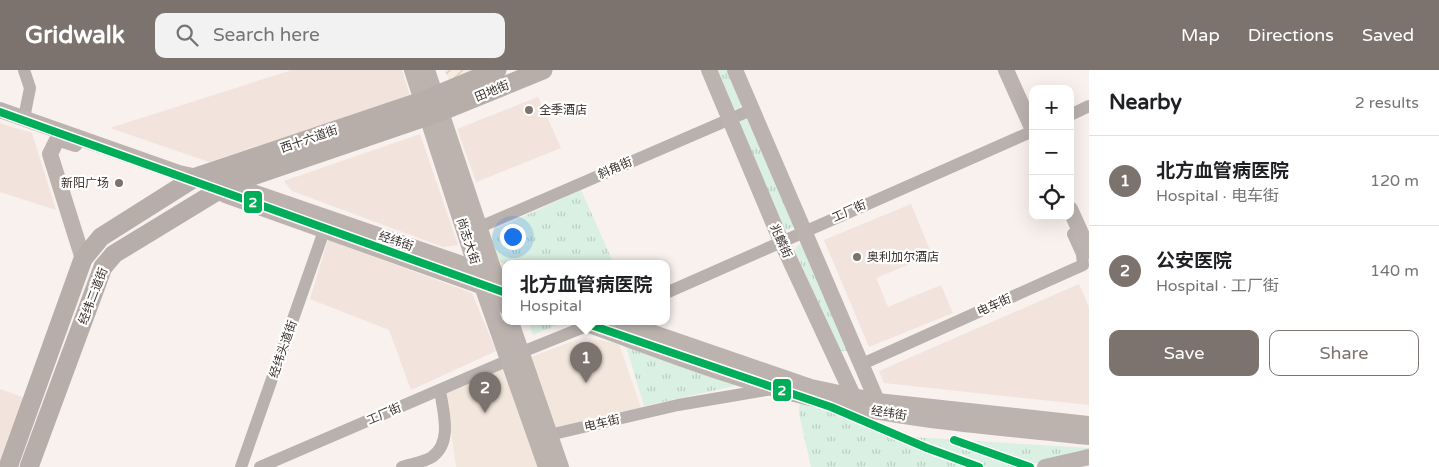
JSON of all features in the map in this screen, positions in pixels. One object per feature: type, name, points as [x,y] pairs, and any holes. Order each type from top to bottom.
[{"type":"highway","name":"田地街","points":[[431,106],[497,70]]},
{"type":"highway","name":"田地街","points":[[431,106],[543,70]]},
{"type":"highway","name":"西十六道街","points":[[187,175],[431,106]]},
{"type":"highway","name":"西十六道街","points":[[223,188],[431,106]]},
{"type":"highway","name":"经纬二道街","points":[[8,467],[83,259],[101,237],[187,175]]},
{"type":"highway","name":"经纬二道街","points":[[30,467],[103,267],[114,254],[223,188]]},
{"type":"main road","name":"尚志大街","points":[[412,70],[431,106],[502,287]]},
{"type":"main road","name":"尚志大街","points":[[426,70],[431,106],[482,286],[550,435],[561,467]]},
{"type":"main road","name":"兆麟街","points":[[710,70],[781,241],[855,402]]},
{"type":"main road","name":"兆麟街","points":[[735,70],[877,401]]},
{"type":"main road","points":[[1006,70],[1033,130]]},
{"type":"main road","points":[[0,110],[223,188]]},
{"type":"main road","points":[[83,259],[50,154],[56,142],[60,139],[169,176],[187,175]]},
{"type":"main road","name":"经纬街","points":[[223,188],[324,230],[482,286],[502,290]]},
{"type":"main road","name":"经纬街","points":[[223,188],[478,269],[502,289]]},
{"type":"main road","points":[[1074,217],[1089,251]]},
{"type":"main road","name":"尚志大街","points":[[511,325],[515,356],[546,467]]},
{"type":"main road","name":"经纬街","points":[[591,325],[772,389],[855,402],[877,401],[1089,424]]},
{"type":"main road","name":"经纬街","points":[[631,325],[885,413],[1089,437]]},
{"type":"main road","points":[[1045,467],[1089,457]]},
{"type":"street","points":[[24,118],[30,88],[25,70]]},
{"type":"street","points":[[1074,112],[1089,106]]},
{"type":"street","name":"斜角街","points":[[480,227],[751,110]]},
{"type":"street","name":"工厂街","points":[[670,291],[1029,133]]},
{"type":"street","name":"电车街","points":[[860,365],[1083,265],[1082,254],[1072,233],[1072,220]]},
{"type":"street","name":"经纬头道街","points":[[241,467],[324,230]]},
{"type":"street","name":"工厂街","points":[[260,467],[440,390],[581,325]]},
{"type":"street","name":"电车街","points":[[550,435],[678,405],[772,389]]},
{"type":"street","points":[[402,467],[431,458],[443,446],[446,430],[440,390]]},
{"type":"shaded area","points":[[292,70],[402,70],[410,96],[209,162],[110,128]]},
{"type":"shaded area","points":[[444,70],[477,70],[450,82]]},
{"type":"shaded area","points":[[538,97],[561,148],[476,182],[457,129]]},
{"type":"shaded area","points":[[0,123],[32,133],[56,210],[0,192]]},
{"type":"shaded area","points":[[420,134],[458,245],[443,247],[292,191],[284,181]]},
{"type":"shaded area","points":[[911,204],[932,255],[876,278],[888,307],[941,285],[953,313],[869,347],[824,240]]},
{"type":"shaded area","points":[[328,240],[472,293],[496,351],[411,390],[389,330],[310,299]]},
{"type":"shaded area","points":[[1079,284],[1089,307],[1089,405],[884,383],[879,371]]},
{"type":"shaded area","points":[[584,337],[619,344],[641,408],[554,428],[531,357]]},
{"type":"shaded area","points":[[501,368],[526,426],[539,467],[456,467],[446,393]]},
{"type":"shaded area","points":[[0,389],[25,398],[0,465]]},
{"type":"green space","points":[[713,70],[731,70],[742,104],[739,109],[732,109]]},
{"type":"green space","points":[[749,118],[794,227],[787,230],[783,229],[738,125],[743,119]]},
{"type":"green space","points":[[581,190],[612,260],[502,260],[502,262],[495,254],[492,244],[493,234],[496,229]]},
{"type":"green space","points":[[801,244],[804,246],[848,351],[840,351],[796,253],[796,247]]},
{"type":"green space","points":[[529,325],[557,325],[533,335]]},
{"type":"green space","points":[[622,343],[736,383],[734,386],[644,406],[627,349]]},
{"type":"green space","points":[[803,401],[895,436],[1089,449],[1021,467],[811,467],[799,413],[799,406]]},
{"type":"metro line","name":"2","points":[[0,112],[502,292]]},
{"type":"metro line","name":"2","points":[[591,325],[831,407],[927,448],[979,467]]},
{"type":"metro line","name":"2","points":[[954,440],[1030,467]]},
{"type":"place","name":"全季酒店","points":[[529,110]]},
{"type":"place","name":"新阳广场","points":[[119,183]]},
{"type":"place","name":"奥利加尔酒店","points":[[857,257]]},
{"type":"place","name":"北方血管病医院","points":[[586,383]]},
{"type":"place","name":"公安医院","points":[[485,413]]}]
